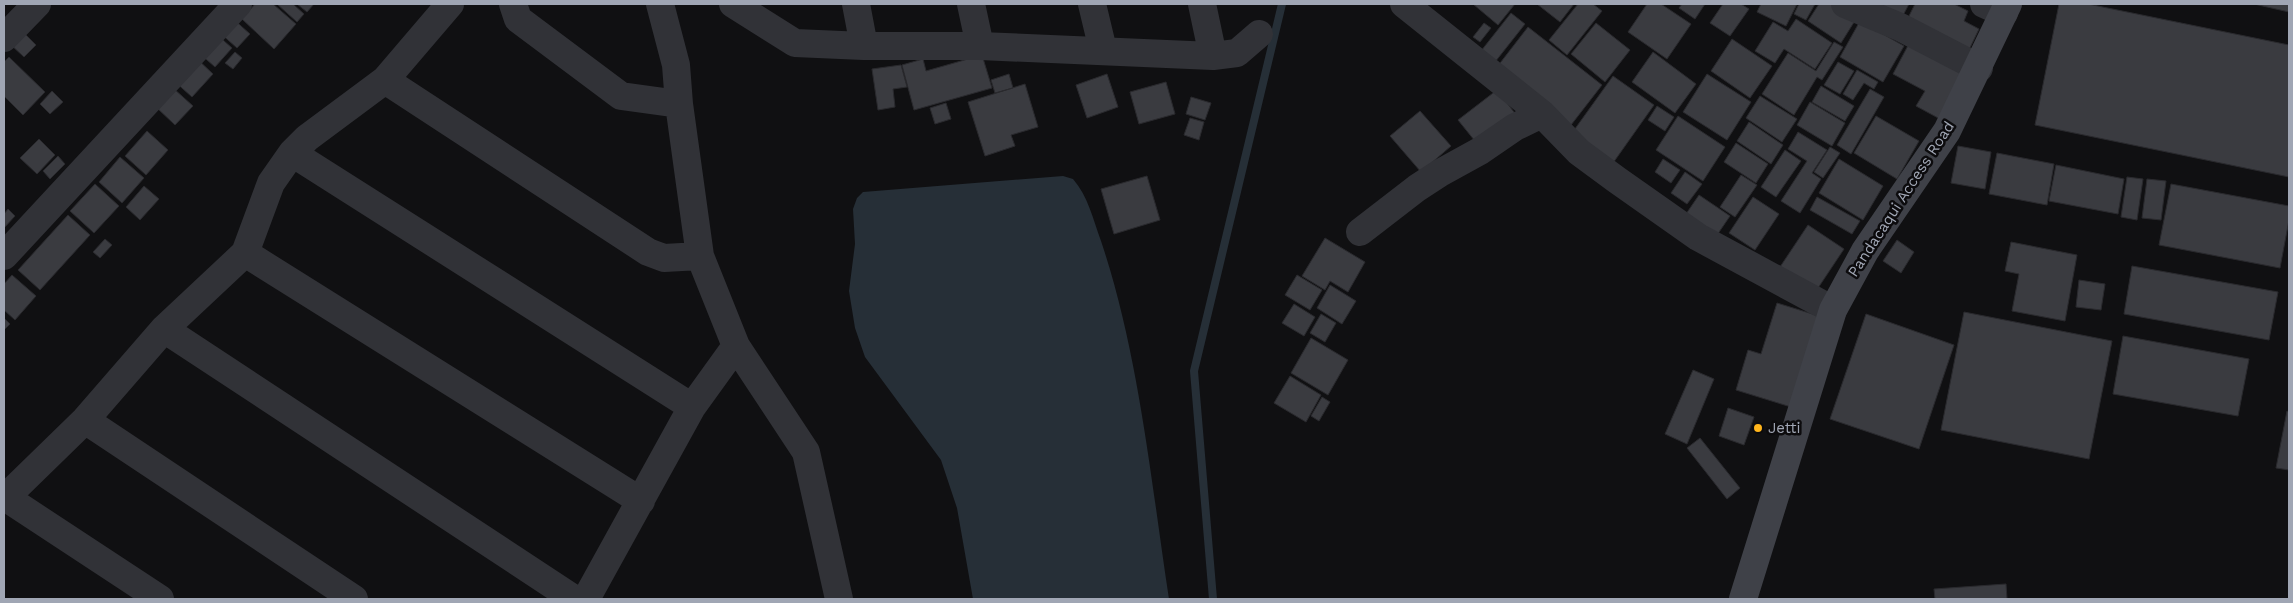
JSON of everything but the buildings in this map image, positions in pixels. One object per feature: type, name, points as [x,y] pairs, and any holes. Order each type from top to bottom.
[{"type":"street","points":[[4,38],[37,4]]},
{"type":"street","points":[[4,256],[238,4]]},
{"type":"street","points":[[160,599],[5,498],[85,420],[164,329],[245,253],[271,183],[292,153],[307,138],[385,80],[450,4]]},
{"type":"street","points":[[513,4],[518,19],[621,96],[679,104]]},
{"type":"street","points":[[660,4],[676,65],[679,104],[700,256],[736,346],[806,452],[840,599]]},
{"type":"street","points":[[732,4],[795,43],[864,46],[980,46],[1212,56],[1238,53],[1259,34]]},
{"type":"street","points":[[856,4],[864,46]]},
{"type":"street","points":[[971,4],[980,46]]},
{"type":"street","points":[[1092,4],[1104,50]]},
{"type":"street","points":[[1202,4],[1212,56]]},
{"type":"street","points":[[1404,4],[1542,114],[1579,152],[1698,237],[1833,310]]},
{"type":"street","points":[[1845,4],[1900,27],[1978,68]]},
{"type":"street","name":"Pandacaqui Access Road","points":[[1743,599],[1833,310],[1864,251],[1947,131],[1978,68],[1999,7]]},
{"type":"street","points":[[385,80],[648,252],[664,258],[700,256]]},
{"type":"street","points":[[1360,232],[1424,182],[1516,127],[1542,114]]},
{"type":"street","points":[[292,153],[692,407]]},
{"type":"street","points":[[245,253],[641,501]]},
{"type":"street","points":[[164,329],[574,599]]},
{"type":"street","points":[[586,599],[692,407],[736,346]]},
{"type":"street","points":[[85,420],[354,599]]},
{"type":"shaded area","points":[[1063,176],[1073,179],[1086,200],[1093,216],[1114,284],[1125,328],[1142,418],[1169,599],[973,599],[957,508],[941,460],[865,357],[855,328],[849,291],[855,244],[853,209],[857,198],[863,192]]},
{"type":"waterway","points":[[1213,599],[1194,371],[1282,4]]},
{"type":"place","name":"Jetti","points":[[1758,428]]}]
